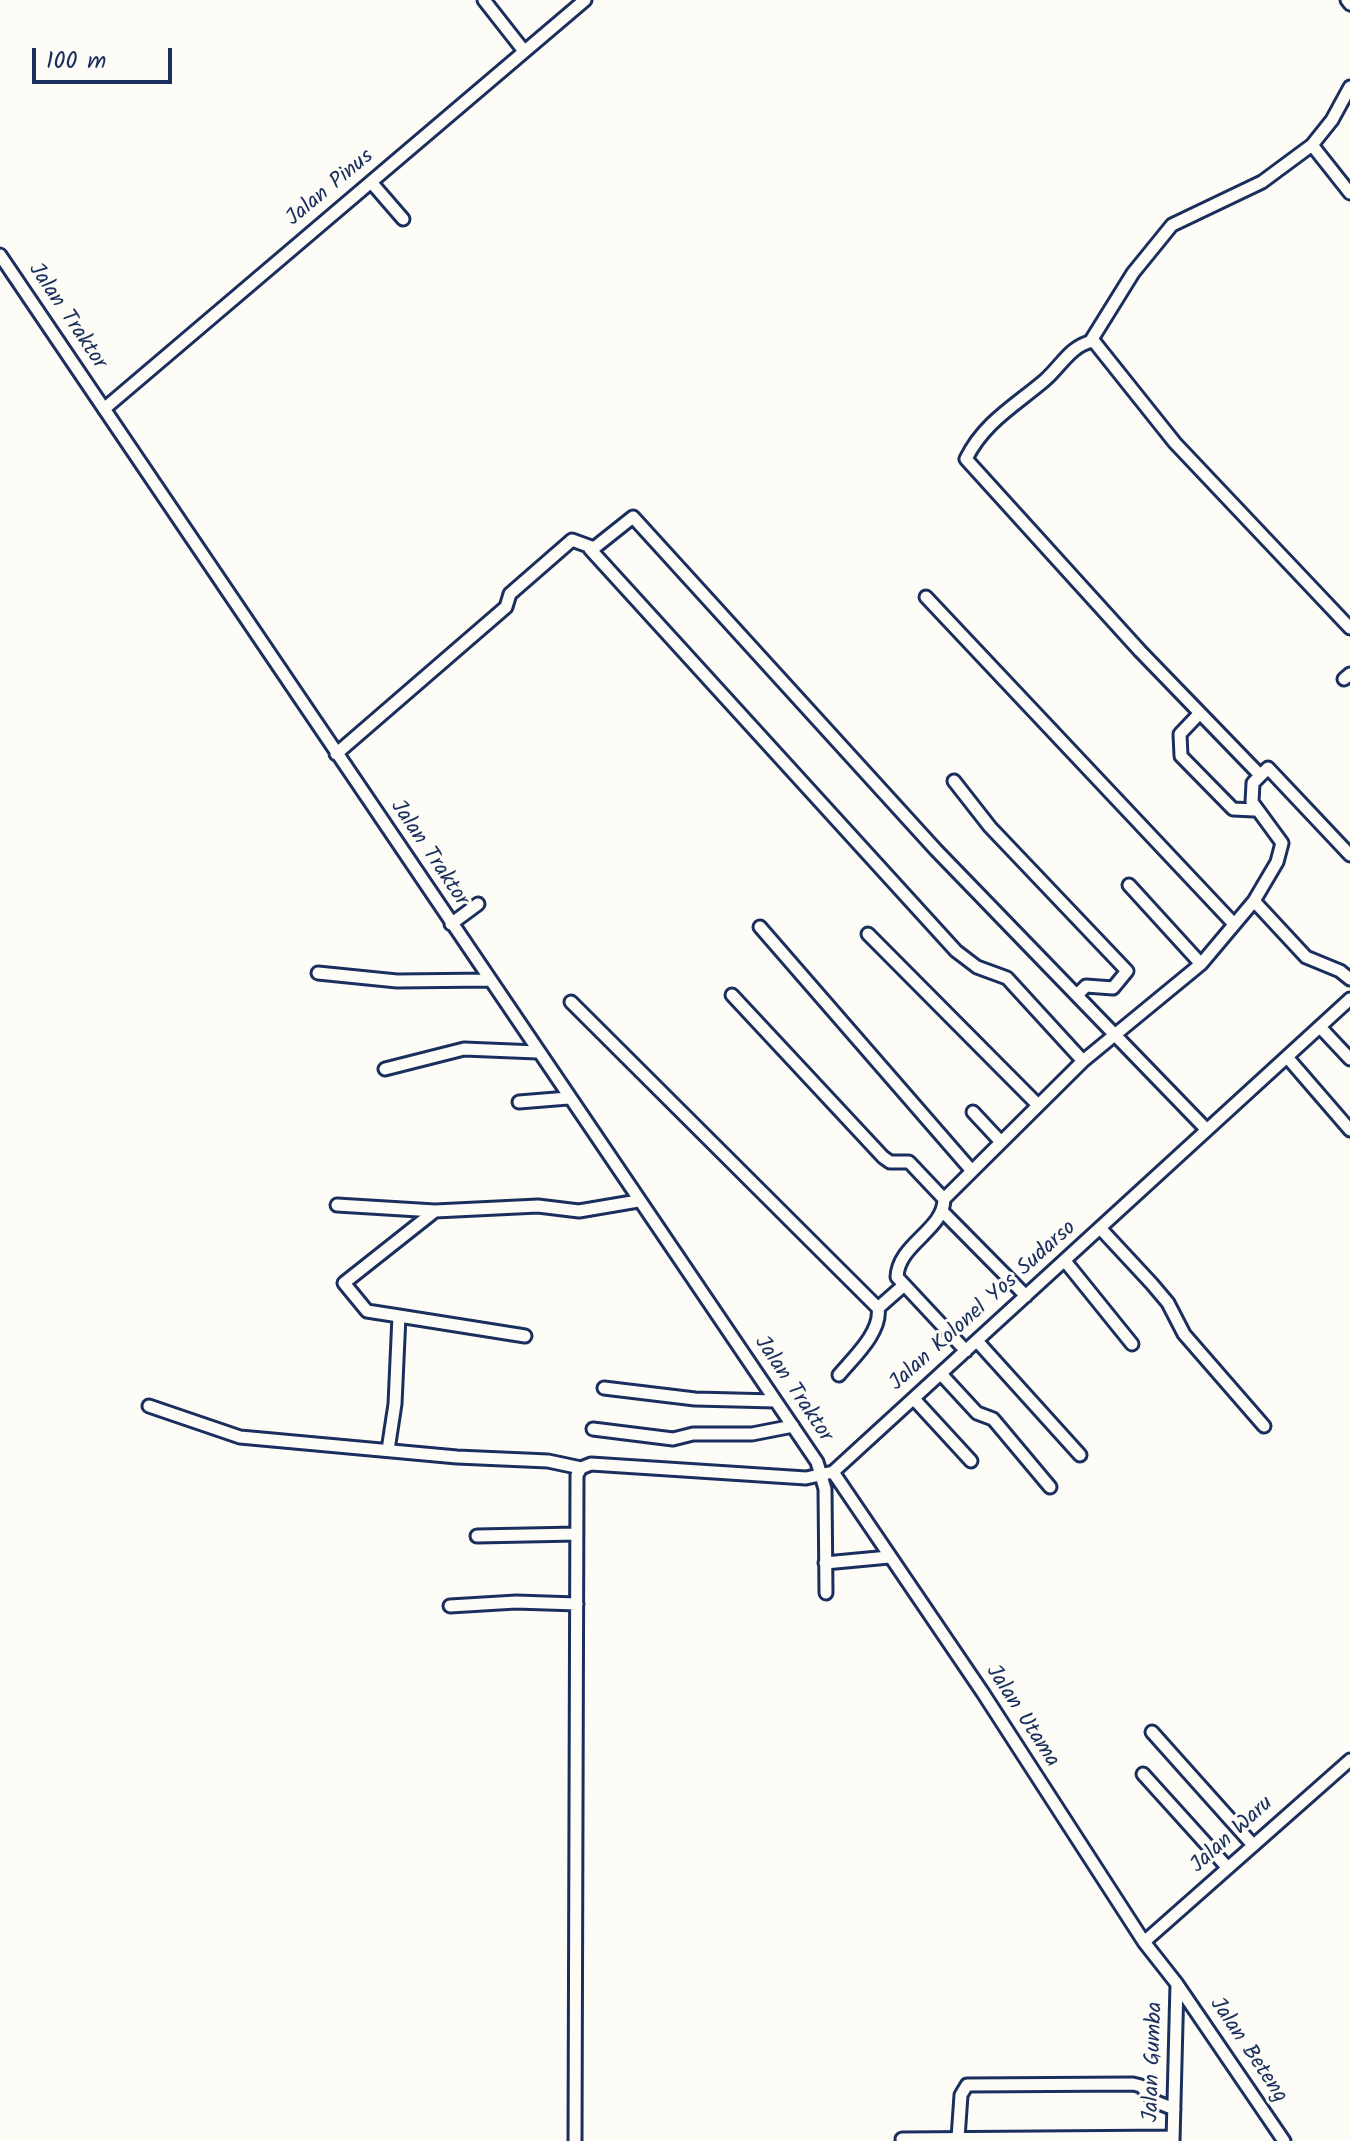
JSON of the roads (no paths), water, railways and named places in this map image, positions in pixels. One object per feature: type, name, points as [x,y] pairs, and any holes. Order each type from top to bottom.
[{"type":"street","points":[[484,0],[524,51]]},
{"type":"street","name":"Jalan Pinus","points":[[104,409],[585,0]]},
{"type":"street","points":[[1350,87],[1332,120],[1312,145],[1262,182],[1172,225],[1133,273],[1095,330],[1093,341],[1175,443],[1350,628]]},
{"type":"street","points":[[1312,145],[1350,193]]},
{"type":"street","points":[[371,182],[403,219]]},
{"type":"street","name":"Jalan Traktor","points":[[0,255],[568,1098],[828,1474]]},
{"type":"street","points":[[1093,341],[1076,346],[1046,379],[991,422],[966,459],[1199,714],[1259,774]]},
{"type":"street","points":[[590,549],[629,517],[635,519],[800,704],[1028,948],[1207,1130]]},
{"type":"street","points":[[336,754],[506,607],[510,594],[572,540],[590,549],[956,951],[977,967],[1007,978],[1083,1061]]},
{"type":"street","points":[[926,597],[1234,924]]},
{"type":"street","points":[[1199,714],[1180,734],[1182,758],[1227,805],[1243,812],[1254,810]]},
{"type":"street","points":[[966,1351],[903,1286],[897,1277],[899,1261],[943,1212],[944,1199],[1037,1104],[1083,1061],[1201,964],[1254,901],[1277,862],[1282,843],[1254,810],[1250,791],[1259,774],[1270,769],[1350,855]]},
{"type":"street","points":[[954,781],[990,827],[1127,971],[1113,988],[1086,986],[1077,995]]},
{"type":"street","points":[[1129,885],[1201,964]]},
{"type":"street","points":[[1254,901],[1306,957],[1340,971],[1350,979]]},
{"type":"street","points":[[451,924],[478,904]]},
{"type":"street","points":[[760,927],[972,1171]]},
{"type":"street","points":[[868,934],[1037,1104]]},
{"type":"street","points":[[318,973],[397,981],[489,980]]},
{"type":"street","points":[[732,995],[883,1157],[890,1162],[909,1162],[944,1199]]},
{"type":"street","points":[[571,1002],[878,1308],[879,1319],[871,1333],[839,1375]]},
{"type":"street","name":"Jalan Kolonel Yos Sudarso","points":[[828,1474],[1348,1004]]},
{"type":"street","points":[[1320,1027],[1350,1059]]},
{"type":"street","points":[[385,1069],[464,1049],[537,1052]]},
{"type":"street","points":[[1287,1057],[1350,1130]]},
{"type":"street","points":[[519,1102],[568,1098]]},
{"type":"street","points":[[973,1112],[1001,1142]]},
{"type":"street","points":[[337,1205],[435,1211],[538,1206],[579,1211],[638,1201]]},
{"type":"street","points":[[435,1211],[344,1283],[367,1311],[525,1336]]},
{"type":"street","points":[[943,1212],[1026,1296]]},
{"type":"street","points":[[1100,1228],[1168,1303],[1184,1334],[1264,1426]]},
{"type":"street","points":[[1065,1261],[1132,1344]]},
{"type":"street","points":[[878,1308],[903,1286]]},
{"type":"street","points":[[388,1450],[395,1404],[399,1316]]},
{"type":"street","points":[[977,1341],[1080,1455]]},
{"type":"street","points":[[941,1374],[977,1413],[993,1419],[1050,1487]]},
{"type":"street","points":[[604,1388],[695,1399],[775,1401]]},
{"type":"street","points":[[914,1399],[971,1461]]},
{"type":"street","points":[[149,1406],[240,1437],[548,1461],[581,1468],[591,1464],[828,1474],[826,1593]]},
{"type":"street","points":[[593,1429],[673,1439],[693,1434],[752,1434],[793,1426]]},
{"type":"street","points":[[575,2141],[577,1475],[581,1468]]},
{"type":"street","name":"Jalan Utama","points":[[828,1474],[983,1693],[1144,1942],[1177,1984]]},
{"type":"street","points":[[477,1536],[577,1534]]},
{"type":"street","points":[[825,1563],[889,1557]]},
{"type":"street","points":[[450,1606],[577,1604]]},
{"type":"street","points":[[1152,1732],[1253,1845]]},
{"type":"street","name":"Jalan Waru","points":[[1144,1942],[1350,1760]]},
{"type":"street","points":[[1143,1774],[1227,1867]]},
{"type":"street","name":"Jalan Gumba","points":[[1173,2139],[1177,1984]]},
{"type":"street","name":"Jalan Beteng","points":[[1177,1984],[1284,2141]]},
{"type":"street","points":[[958,2138],[961,2095],[967,2085],[1133,2084],[1154,2101],[1174,2109]]},
{"type":"street","points":[[902,2139],[1173,2139]]}]
